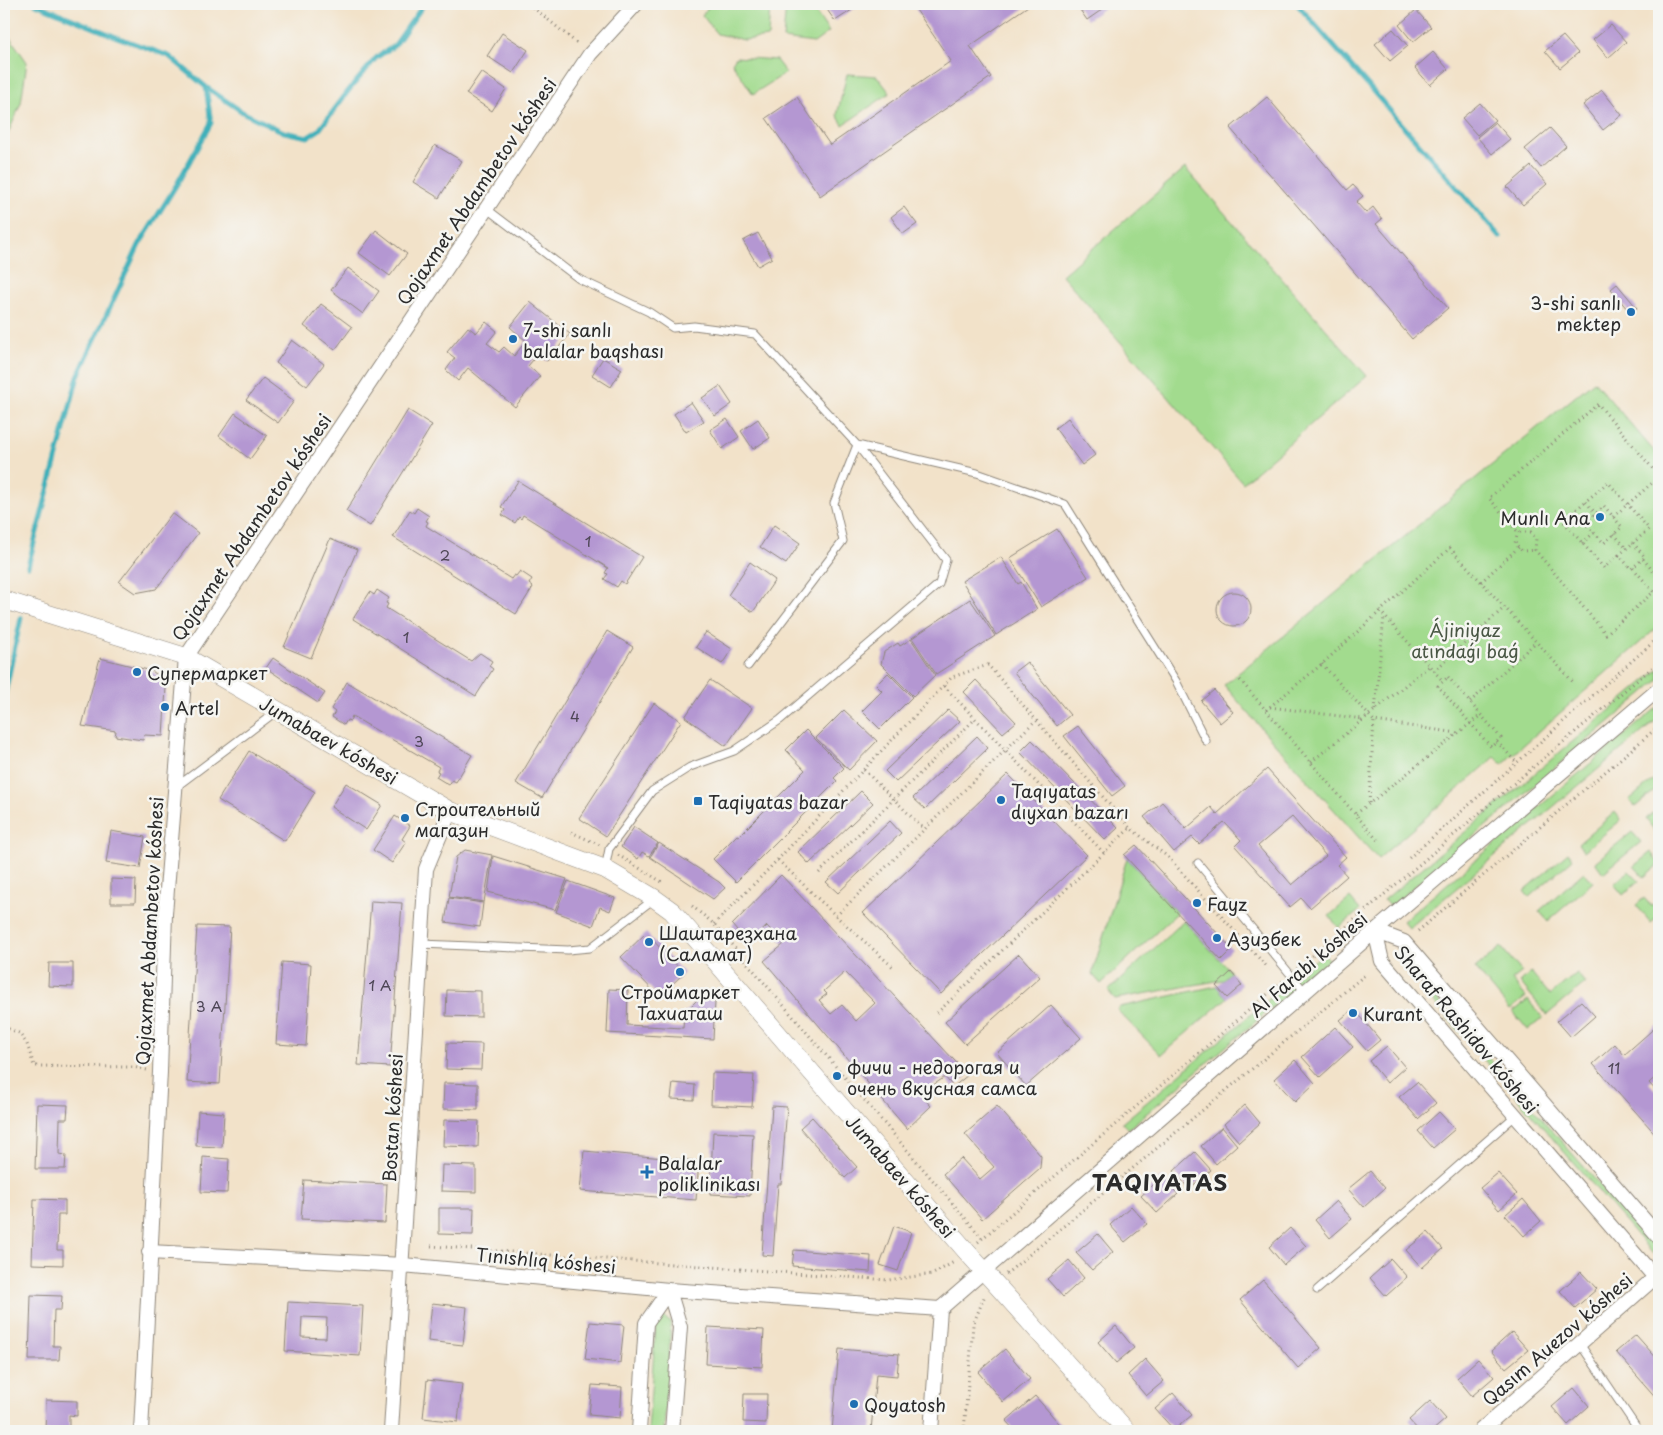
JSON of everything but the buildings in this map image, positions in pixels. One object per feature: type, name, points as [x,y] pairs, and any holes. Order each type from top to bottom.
[{"type":"street","name":"Qojaxmet Abdambetov kóshesi","points":[[141,1431],[160,1072],[164,914],[186,657],[488,209],[590,54],[636,4]]},
{"type":"street","name":"Jumabaev kóshesi","points":[[4,600],[186,657],[450,811],[605,869],[672,911],[984,1270],[1128,1431]]},
{"type":"street","name":"Al Farabi kóshesi","points":[[940,1308],[1375,931],[1659,689]]},
{"type":"street","name":"Bostan kóshesi","points":[[391,1431],[403,1265],[426,869],[450,811]]},
{"type":"street","name":"Sharaf Rashidov kóshesi","points":[[1375,931],[1382,962],[1658,1278]]},
{"type":"street","name":"Sharaf Rashidov kóshesi","points":[[1375,931],[1404,942],[1659,1237]]},
{"type":"street","name":"Tınıshlıq kóshesi","points":[[149,1252],[403,1265],[669,1290],[940,1308]]},
{"type":"street","name":"Qasım Auezov kóshesi","points":[[1480,1431],[1658,1278]]},
{"type":"street","points":[[638,1431],[646,1323],[669,1290]]},
{"type":"street","points":[[669,1290],[680,1327],[672,1431]]},
{"type":"street","points":[[931,1431],[940,1308]]},
{"type":"lane","points":[[488,209],[579,278],[649,312],[674,328],[694,326],[755,334],[857,445],[946,560],[940,584],[780,720],[734,751],[690,767],[652,792],[609,850],[605,869]]},
{"type":"lane","points":[[748,666],[843,541],[834,503],[857,445]]},
{"type":"lane","points":[[857,445],[976,473],[1065,504],[1176,681],[1206,741]]},
{"type":"lane","points":[[175,788],[277,710]]},
{"type":"lane","points":[[1198,862],[1305,992]]},
{"type":"lane","points":[[422,944],[568,950],[590,948],[654,898]]},
{"type":"lane","points":[[1317,1290],[1515,1116]]},
{"type":"lane","points":[[1580,1344],[1639,1431]]},
{"type":"path","points":[[74,4],[85,8],[109,4]]},
{"type":"path","points":[[529,4],[590,54]]},
{"type":"path","points":[[1613,517],[1659,476],[1598,404],[1489,498],[1518,532],[1531,532],[1536,538],[1535,550],[1606,634],[1659,587]]},
{"type":"path","points":[[1608,482],[1628,504],[1649,529],[1604,568],[1563,521],[1608,482]]},
{"type":"path","points":[[1586,502],[1596,514]]},
{"type":"path","points":[[1604,506],[1622,527],[1604,543],[1585,523],[1596,514],[1604,506]]},
{"type":"path","points":[[1518,532],[1515,543],[1522,551],[1535,550]]},
{"type":"path","points":[[1582,543],[1594,533]]},
{"type":"path","points":[[1614,534],[1626,548]]},
{"type":"path","points":[[1633,543],[1645,557],[1643,559],[1659,578]]},
{"type":"path","points":[[1481,582],[1519,547]]},
{"type":"path","points":[[1266,710],[1322,664],[1450,548],[1574,683]]},
{"type":"path","points":[[1619,555],[1659,598]]},
{"type":"path","points":[[1633,568],[1643,559]]},
{"type":"path","points":[[1434,671],[1504,608]]},
{"type":"path","points":[[1380,611],[1443,682]]},
{"type":"path","points":[[1375,710],[1384,616]]},
{"type":"path","points":[[1409,858],[1659,637]]},
{"type":"path","points":[[1470,702],[1536,642]]},
{"type":"path","points":[[976,1244],[1525,774],[1659,662]]},
{"type":"path","points":[[1322,664],[1374,721],[1458,732]]},
{"type":"path","points":[[714,924],[778,860],[952,677],[988,665],[1130,828],[1168,858],[1268,968]]},
{"type":"path","points":[[1311,762],[1429,666]]},
{"type":"path","points":[[1448,677],[1470,702],[1501,738],[1491,747],[1438,686],[1448,677]]},
{"type":"path","points":[[1240,680],[1380,843]]},
{"type":"path","points":[[944,686],[1104,853]]},
{"type":"path","points":[[1270,707],[1364,719]]},
{"type":"path","points":[[1356,814],[1481,715]]},
{"type":"path","points":[[819,873],[976,719]]},
{"type":"path","points":[[836,916],[1036,720]]},
{"type":"path","points":[[1369,804],[1374,721]]},
{"type":"path","points":[[1418,931],[1659,726]]},
{"type":"path","points":[[1496,742],[1517,763]]},
{"type":"path","points":[[864,770],[924,829]]},
{"type":"path","points":[[937,1013],[1130,828]]},
{"type":"path","points":[[778,860],[893,967]]},
{"type":"path","points":[[1005,1275],[1366,974]]},
{"type":"path","points":[[4,1027],[19,1034],[26,1044],[34,1066],[133,1067],[160,1072]]},
{"type":"path","points":[[431,1246],[888,1280],[933,1274],[957,1261]]},
{"type":"path","points":[[964,1431],[973,1325],[986,1293]]},
{"type":"green space","points":[[711,4],[770,4],[768,37],[744,40],[717,34],[702,15]]},
{"type":"green space","points":[[786,4],[810,4],[829,32],[814,43],[783,39]]},
{"type":"green space","points":[[4,34],[9,36],[27,62],[21,103],[4,143]]},
{"type":"green space","points":[[736,57],[776,60],[786,73],[753,94],[732,63]]},
{"type":"green space","points":[[847,74],[877,76],[890,93],[843,125],[837,115]]},
{"type":"green space","points":[[1185,168],[1367,376],[1243,483],[1062,275]]},
{"type":"green space","name":"Ájiniyaz atındaǵı baǵ","points":[[1594,381],[1659,457],[1659,626],[1502,764],[1495,757],[1378,859],[1224,685]]},
{"type":"green space","points":[[1659,669],[1659,680],[1390,907],[1384,900]]},
{"type":"green space","points":[[1659,706],[1659,718],[1409,928],[1403,921]]},
{"type":"green space","points":[[1659,775],[1659,787],[1635,807],[1629,800]]},
{"type":"green space","points":[[1659,808],[1659,834],[1658,835],[1646,819]]},
{"type":"green space","points":[[1615,812],[1621,820],[1584,851],[1578,844]]},
{"type":"green space","points":[[1632,832],[1641,842],[1603,873],[1595,862]]},
{"type":"green space","points":[[1651,852],[1659,864],[1644,877],[1634,866]]},
{"type":"green space","points":[[1568,853],[1573,859],[1529,897],[1524,891]]},
{"type":"green space","points":[[1127,858],[1177,913],[1101,984],[1092,974]]},
{"type":"green space","points":[[1629,871],[1639,881],[1623,895],[1614,884]]},
{"type":"green space","points":[[1584,872],[1593,882],[1548,921],[1539,911]]},
{"type":"green space","points":[[1350,898],[1360,910],[1339,928],[1329,916]]},
{"type":"green space","points":[[1644,898],[1651,906],[1659,902],[1659,916],[1651,923],[1636,905]]},
{"type":"green space","points":[[1184,921],[1231,972],[1222,980],[1115,999],[1108,991]]},
{"type":"green space","points":[[1501,947],[1522,972],[1512,980],[1526,997],[1510,1010],[1475,968]]},
{"type":"green space","points":[[1324,953],[1329,960],[1128,1129],[1122,1123]]},
{"type":"green space","points":[[1531,972],[1550,995],[1577,973],[1585,983],[1547,1015],[1520,982]]},
{"type":"green space","points":[[1216,986],[1227,998],[1161,1055],[1117,1010],[1120,1007]]},
{"type":"green space","points":[[1434,996],[1657,1250],[1653,1254],[1431,999]]},
{"type":"green space","points":[[1528,1000],[1543,1018],[1528,1030],[1513,1012]]},
{"type":"green space","points":[[664,1317],[671,1323],[664,1431],[648,1431],[656,1322]]},
{"type":"waterway","points":[[28,566],[78,376],[139,245],[177,184],[211,123],[206,87],[169,56],[36,4]]},
{"type":"waterway","points":[[206,87],[244,113],[284,132],[308,137],[319,130],[376,58],[395,45],[424,4]]},
{"type":"waterway","points":[[1297,4],[1500,237]]},
{"type":"waterway","points":[[4,698],[21,618]]},
{"type":"place","name":"3-shi sanlı mektep","points":[[1631,312]]},
{"type":"place","name":"7-shi sanlı balalar baqshası","points":[[513,339]]},
{"type":"place","name":"Munlı Ana","points":[[1600,517]]},
{"type":"place","name":"Супермаркет","points":[[137,672]]},
{"type":"place","name":"Artel","points":[[165,707]]},
{"type":"place","name":"Taqıyatas dıyxan bazarı","points":[[1001,800]]},
{"type":"place","name":"Taqiyatas bazar","points":[[698,801]]},
{"type":"place","name":"Строительный магазин","points":[[405,818]]},
{"type":"place","name":"Fayz","points":[[1197,903]]},
{"type":"place","name":"Азизбек","points":[[1217,938]]},
{"type":"place","name":"Шаштарезхана (Саламат)","points":[[649,942]]},
{"type":"place","name":"Строймаркет Тахиаташ","points":[[680,972]]},
{"type":"place","name":"Kurant","points":[[1353,1013]]},
{"type":"place","name":"фичи - недорогая и очень вкусная самса","points":[[837,1076]]},
{"type":"place","name":"Balalar poliklinikası","points":[[647,1172]]},
{"type":"place","name":"Qoyatosh","points":[[854,1404]]},
{"type":"district","name":"TAQIYATAS","points":[[1160,1181]]}]
